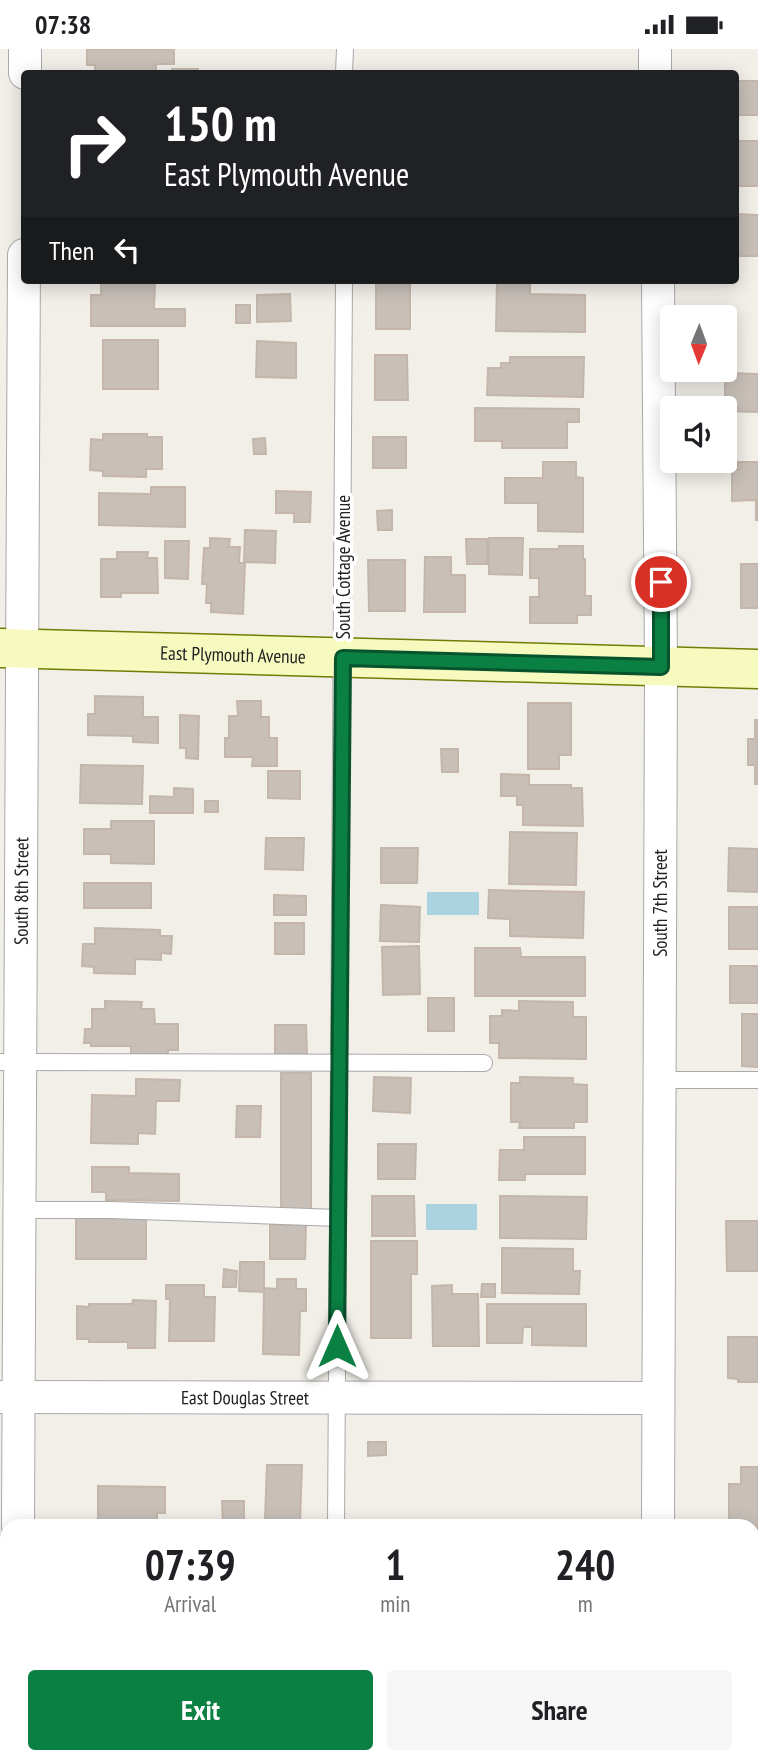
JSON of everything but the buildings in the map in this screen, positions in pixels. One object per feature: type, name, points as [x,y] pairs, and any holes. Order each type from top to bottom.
[{"type":"main road","name":"East Plymouth Avenue","points":[[12,648],[758,669]]},
{"type":"street","points":[[25,49],[25,70]]},
{"type":"street","points":[[655,49],[656,70]]},
{"type":"street","name":"South 8th Street","points":[[18,1519],[9,1397],[19,1210],[10,1062],[12,648],[23,284]]},
{"type":"street","name":"South 7th Street","points":[[657,284],[661,667],[658,1519]]},
{"type":"street","name":"East Douglas Street","points":[[9,1397],[658,1398]]},
{"type":"lane","points":[[344,70],[345,49]]},
{"type":"lane","name":"South Cottage Avenue","points":[[336,1519],[344,284]]},
{"type":"lane","points":[[10,1062],[484,1063]]},
{"type":"lane","points":[[659,1080],[758,1080]]},
{"type":"lane","points":[[19,1210],[338,1218]]},
{"type":"water","points":[[427,892],[479,892],[479,915],[427,915]]},
{"type":"water","points":[[426,1204],[477,1204],[477,1230],[426,1230]]},
{"type":"route","points":[[337,1346],[343,658],[661,667],[661,582]]}]
